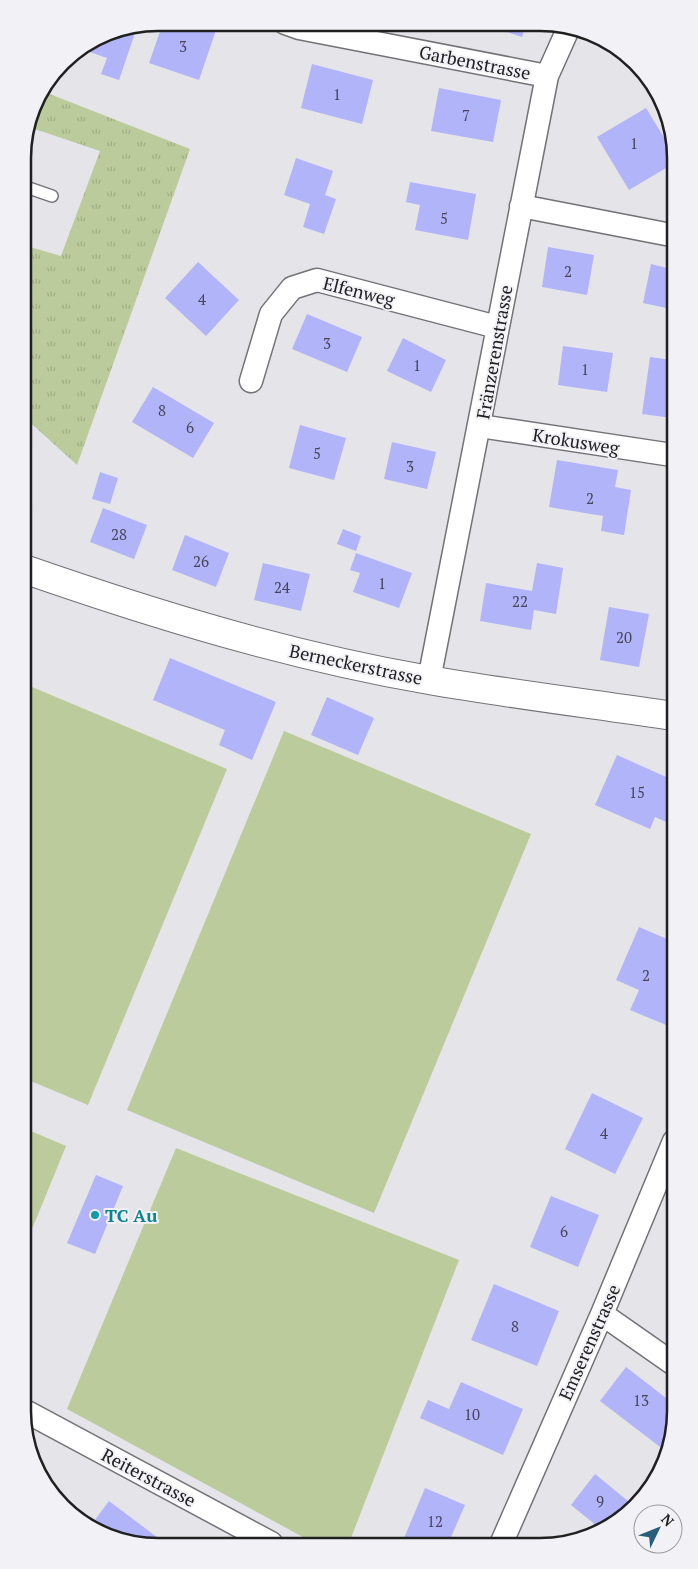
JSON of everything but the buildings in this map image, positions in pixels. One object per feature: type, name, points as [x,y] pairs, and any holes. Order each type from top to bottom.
[{"type":"main road","name":"Berneckerstrasse","points":[[36,573],[163,616],[281,647],[429,680],[667,715]]},
{"type":"street","name":"Garbenstrasse","points":[[314,31],[547,76]]},
{"type":"street","name":"Fränzerenstrasse","points":[[429,680],[547,76],[566,34]]},
{"type":"street","points":[[521,206],[667,234]]},
{"type":"street","name":"Elfenweg","points":[[251,381],[271,314],[292,288],[317,280],[497,327]]},
{"type":"street","name":"Krokusweg","points":[[480,426],[667,454]]},
{"type":"street","name":"Emserenstrasse","points":[[504,1538],[602,1314],[666,1160]]},
{"type":"street","points":[[602,1314],[666,1359]]},
{"type":"street","name":"Reiterstrasse","points":[[31,1414],[262,1538]]},
{"type":"lane","points":[[32,189],[52,196]]},
{"type":"green space","points":[[49,94],[190,149],[77,465],[32,424],[32,248],[61,256],[100,151],[35,129],[44,102]]},
{"type":"green space","points":[[32,687],[227,769],[88,1105],[31,1081]]},
{"type":"green space","points":[[284,731],[531,834],[374,1213],[127,1110]]},
{"type":"green space","points":[[31,1131],[66,1146],[31,1231]]},
{"type":"green space","points":[[176,1148],[459,1260],[351,1538],[305,1538],[67,1409]]},
{"type":"place","name":"TC Au","points":[[95,1215]]}]
